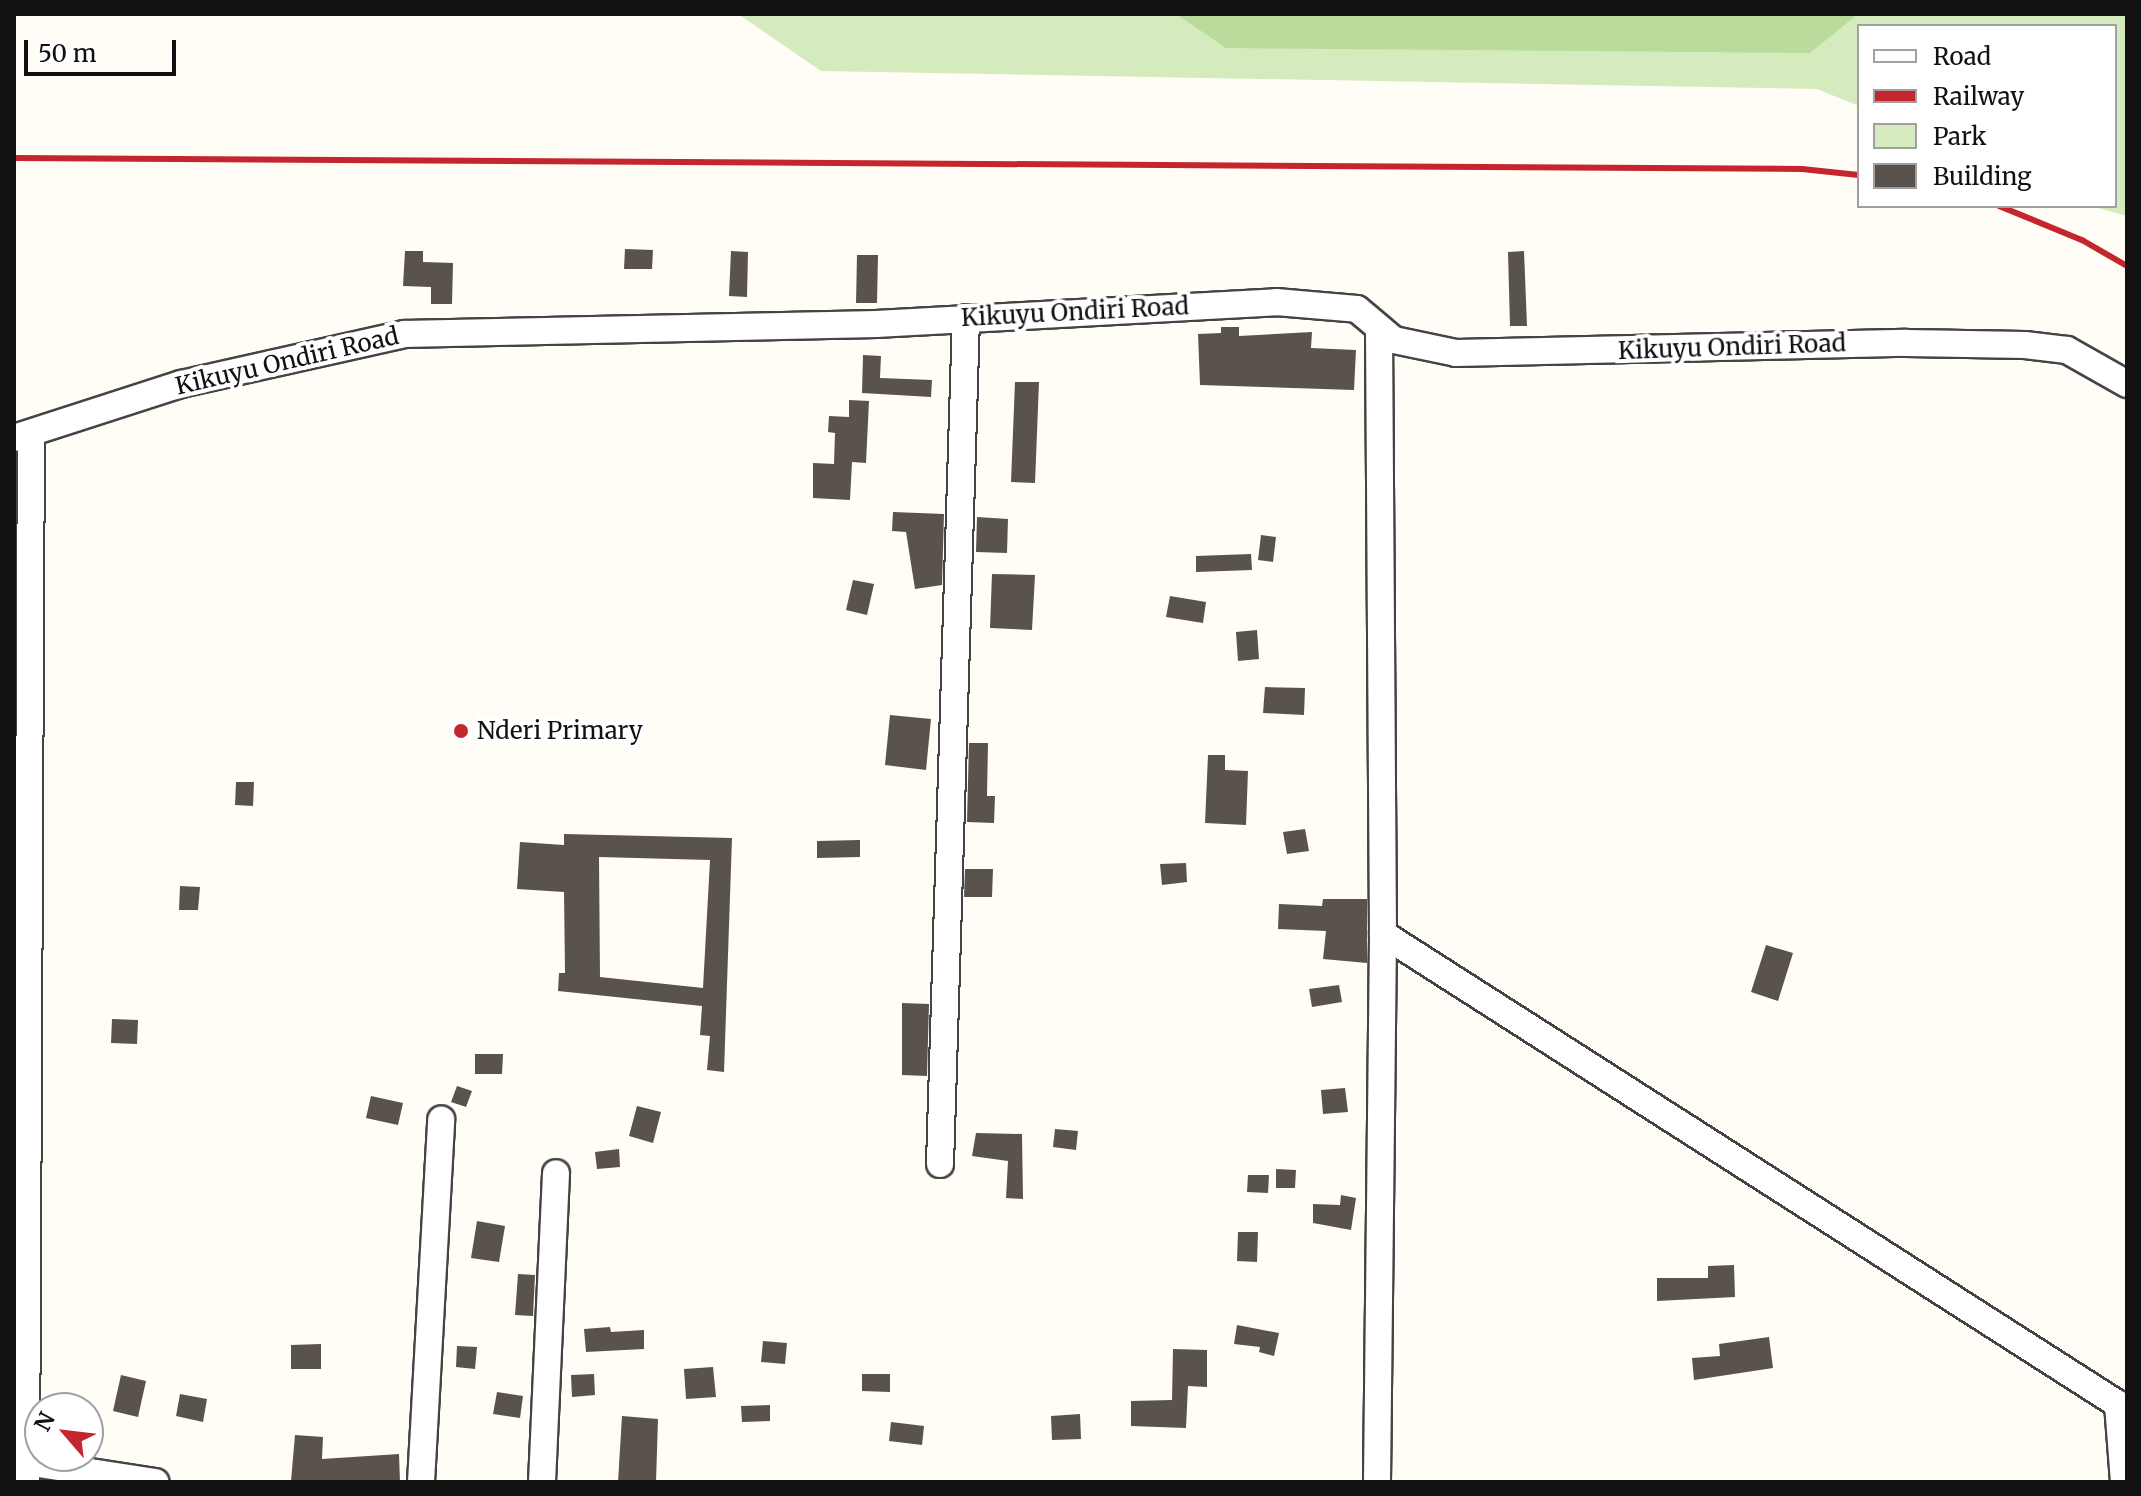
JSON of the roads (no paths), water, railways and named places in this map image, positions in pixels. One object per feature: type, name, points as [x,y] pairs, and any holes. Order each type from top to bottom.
[{"type":"street","name":"Kikuyu Ondiri Road","points":[[22,436],[181,384],[404,334],[966,318],[1276,302],[1357,309],[1379,332],[1415,346],[1488,354],[1906,343],[2025,345],[2067,350],[2127,384]]},
{"type":"street","points":[[940,1164],[966,318]]},
{"type":"street","points":[[1377,1482],[1383,934],[1379,332]]},
{"type":"street","points":[[22,436],[23,1459],[155,1482]]},
{"type":"street","points":[[1383,934],[2123,1407],[2124,1482]]},
{"type":"street","points":[[421,1482],[441,1120]]},
{"type":"street","points":[[542,1482],[556,1173]]},
{"type":"railway","points":[[14,158],[1802,169],[1857,175]]},
{"type":"railway","points":[[2004,208],[2082,240],[2127,266]]},
{"type":"place","name":"Nderi Primary","points":[[461,731]]}]
